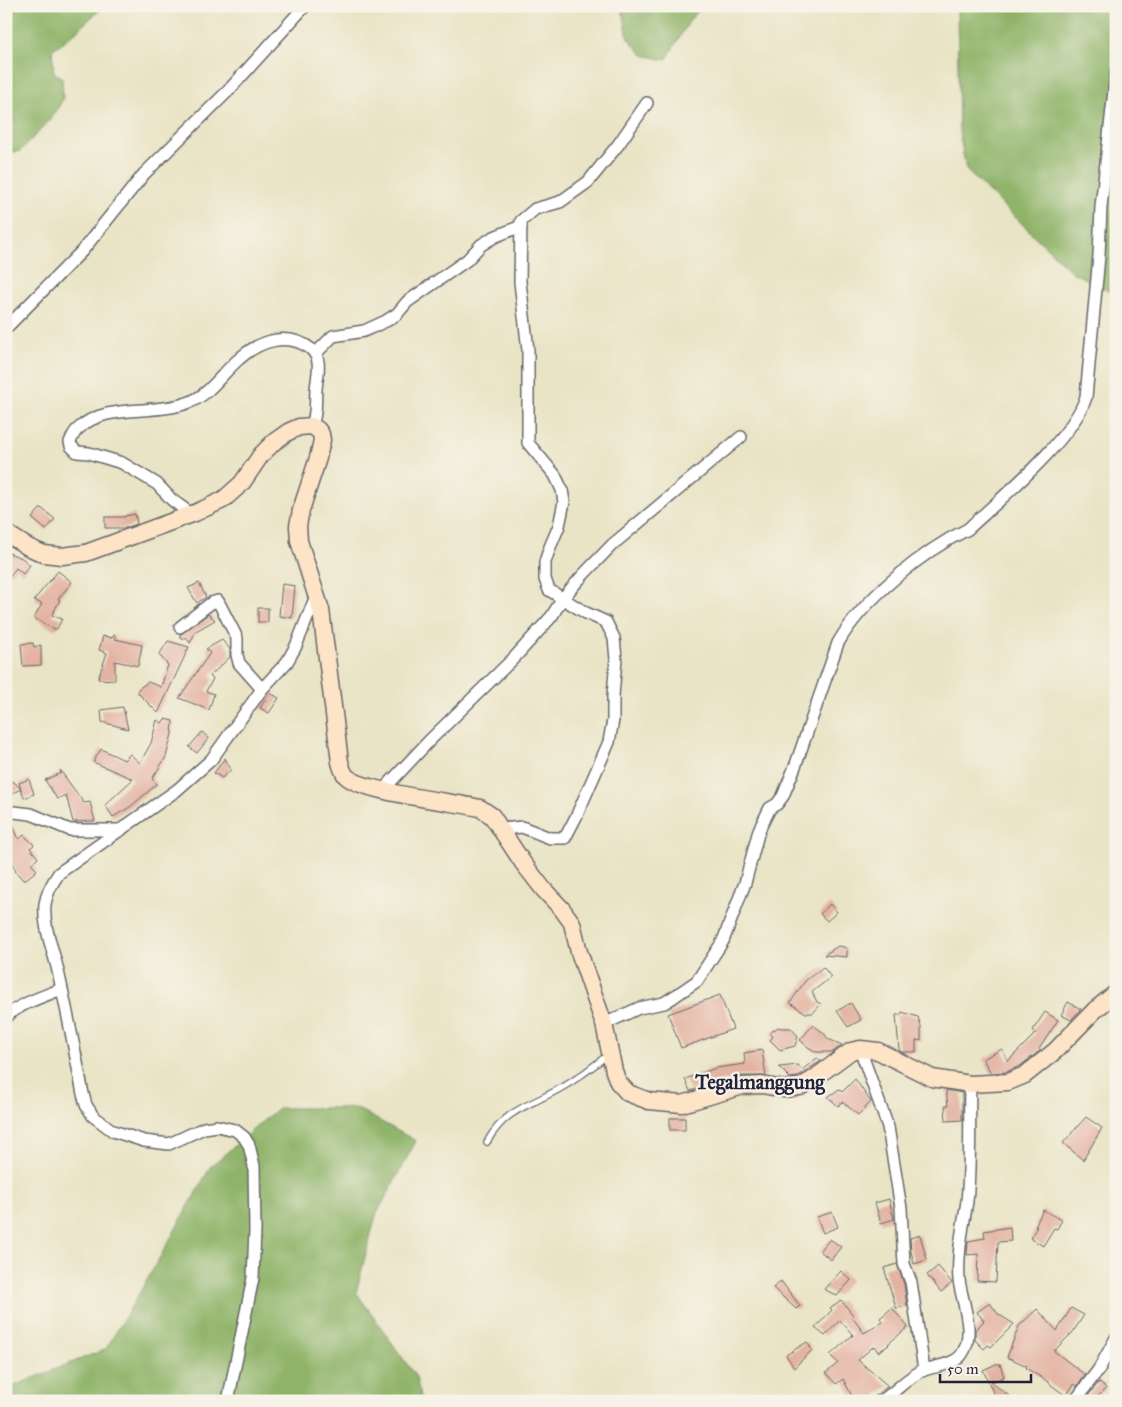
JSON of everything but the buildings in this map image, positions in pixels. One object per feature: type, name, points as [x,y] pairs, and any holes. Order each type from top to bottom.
[{"type":"street","points":[[6,328],[82,251],[144,174],[228,91],[305,6]]},
{"type":"street","points":[[604,1024],[630,1011],[664,1003],[676,996],[697,981],[723,941],[746,883],[759,830],[770,808],[777,804],[783,796],[799,756],[838,643],[845,631],[880,592],[907,569],[951,538],[968,530],[1059,440],[1083,406],[1086,397],[1099,256],[1101,207],[1116,73]]},
{"type":"street","points":[[500,829],[522,827],[550,838],[565,838],[610,742],[616,659],[614,638],[606,622],[549,590],[545,579],[545,562],[562,514],[564,502],[562,490],[555,475],[528,443],[528,350],[520,282],[521,221],[535,209],[560,202],[588,182],[618,145],[647,103]]},
{"type":"street","points":[[315,354],[333,336],[364,331],[397,314],[407,302],[434,285],[452,269],[467,260],[482,245],[494,237],[521,226]]},
{"type":"street","points":[[192,514],[172,500],[157,484],[122,463],[89,453],[77,452],[70,442],[76,430],[87,422],[101,416],[165,409],[198,400],[238,359],[265,343],[278,340],[303,342],[315,354],[318,360],[316,412],[312,426]]},
{"type":"street","points":[[6,533],[28,547],[44,554],[62,556],[86,553],[192,514],[223,500],[232,494],[242,483],[261,455],[288,432],[299,427],[312,426],[321,434],[322,440],[318,458],[301,510],[298,533],[303,557],[321,610],[340,762],[345,775],[354,782],[383,790],[480,808],[492,816],[523,863],[572,923],[604,1024],[618,1082],[628,1093],[650,1100],[682,1104],[743,1086],[800,1087],[851,1051],[860,1049],[878,1051],[932,1078],[970,1084],[1008,1082],[1025,1074],[1055,1051],[1116,993]]},
{"type":"street","points":[[383,790],[430,740],[514,657],[552,616],[562,599],[612,545],[741,437]]},
{"type":"street","points":[[228,1401],[253,1278],[255,1230],[254,1166],[249,1145],[244,1137],[235,1130],[217,1126],[204,1128],[168,1144],[144,1140],[113,1131],[94,1116],[86,1105],[46,929],[45,905],[47,892],[59,873],[177,790],[211,760],[262,690],[287,662],[296,646],[316,596]]},
{"type":"street","points":[[180,626],[211,603],[218,601],[237,638],[239,664],[262,690]]},
{"type":"street","points":[[6,813],[31,814],[70,830],[121,830]]},
{"type":"street","points":[[6,1017],[27,1004],[61,989]]},
{"type":"street","points":[[860,1049],[888,1127],[901,1208],[904,1264],[911,1282],[924,1370]]},
{"type":"street","points":[[881,1401],[916,1374],[961,1356],[967,1343],[967,1312],[960,1282],[958,1255],[967,1201],[970,1084]]},
{"type":"street","points":[[1075,1401],[1099,1369],[1116,1338]]},
{"type":"lane","points":[[487,1142],[494,1129],[511,1114],[562,1088],[610,1053]]},
{"type":"green space","points":[[6,6],[104,6],[52,50],[54,72],[62,78],[63,99],[52,118],[20,151],[6,153]]},
{"type":"green space","points":[[620,6],[702,6],[690,20],[666,60],[643,55],[628,38]]},
{"type":"green space","points":[[957,6],[1116,6],[1116,295],[1072,272],[966,170],[959,131]]},
{"type":"green space","points":[[278,1108],[356,1108],[416,1141],[376,1215],[356,1292],[416,1377],[421,1401],[6,1401],[6,1389],[106,1349],[211,1166]]},
{"type":"district","name":"Tegalmanggung","points":[[760,1082]]}]
